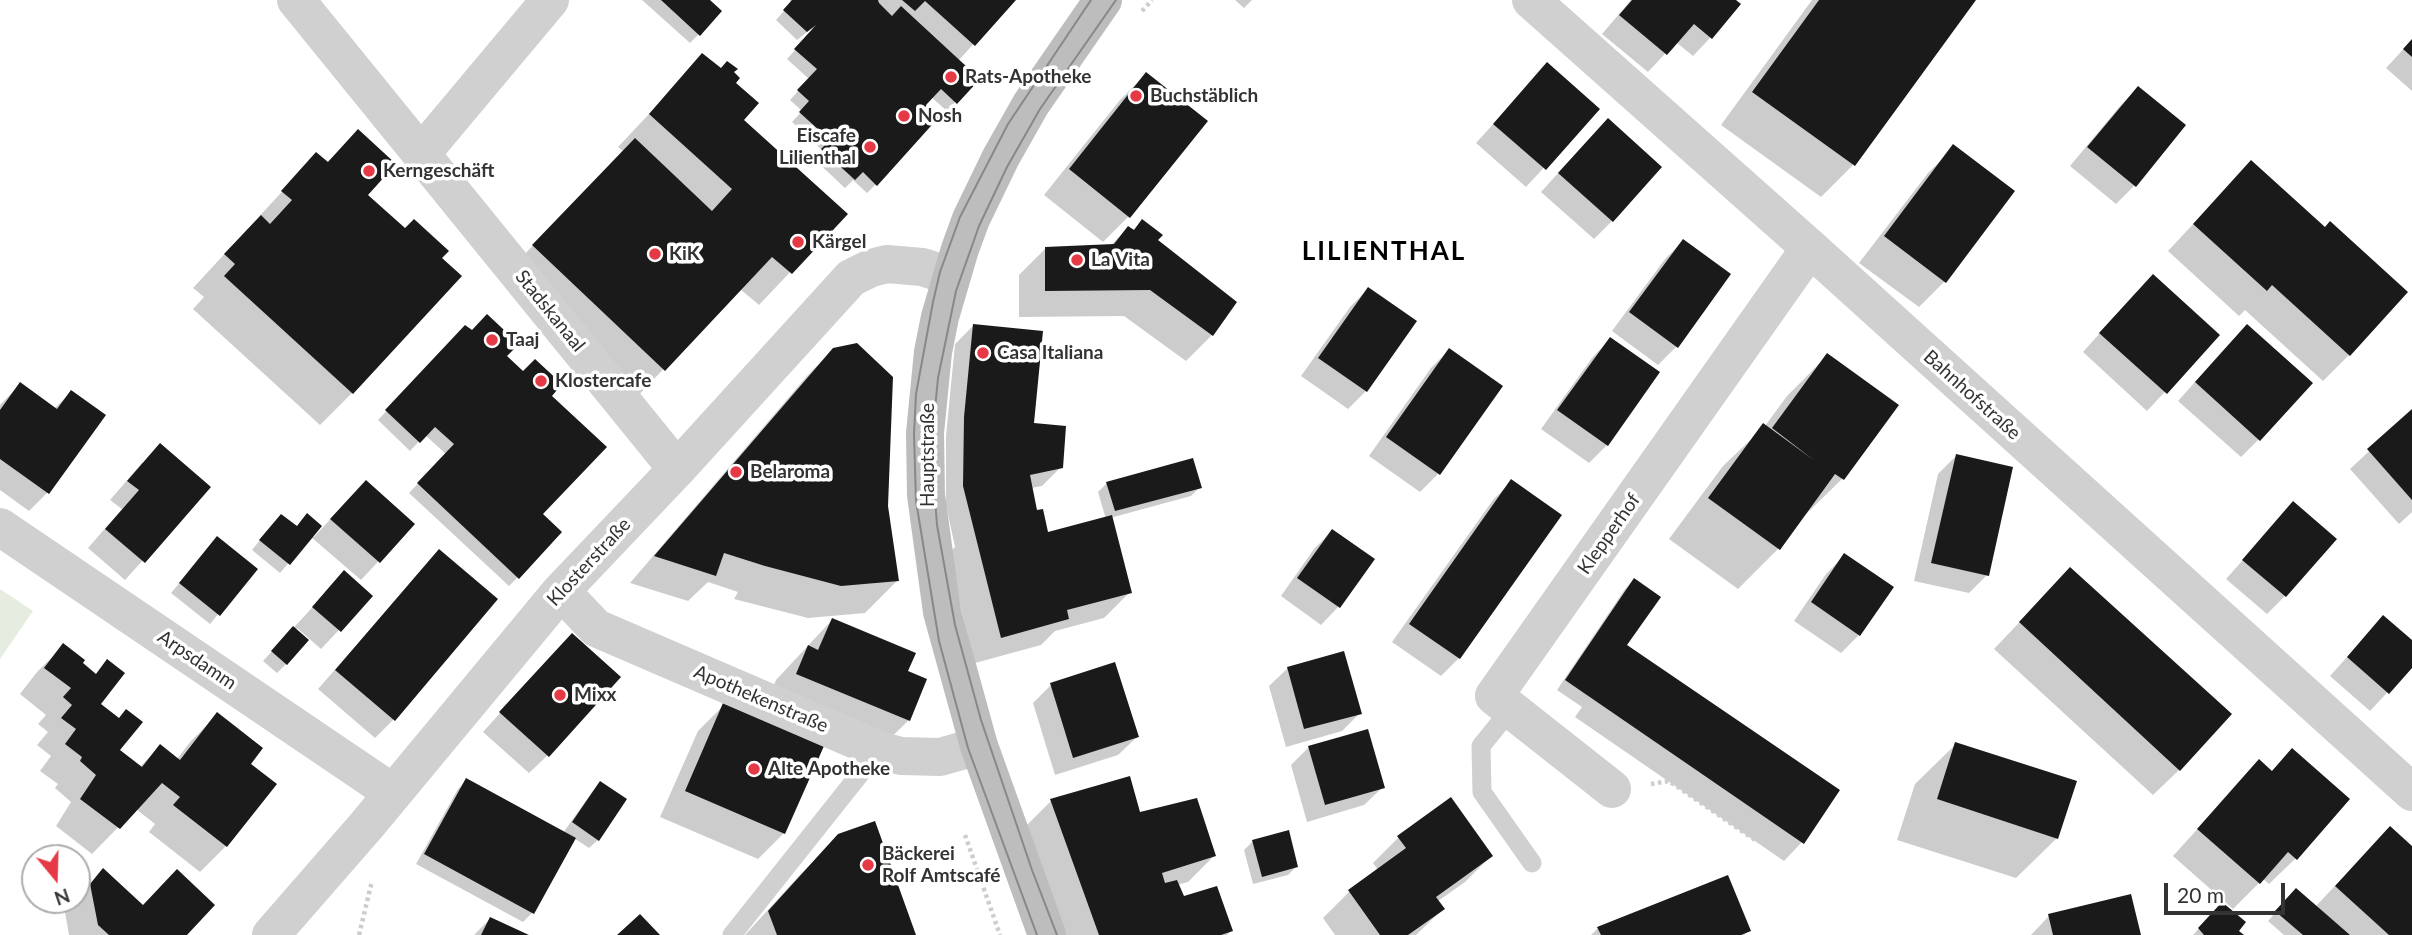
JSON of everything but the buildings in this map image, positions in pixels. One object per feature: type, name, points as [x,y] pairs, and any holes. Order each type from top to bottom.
[{"type":"street","name":"Stadskanaal","points":[[296,0],[677,469]]},
{"type":"street","points":[[421,154],[550,0]]},
{"type":"street","name":"Bahnhofstraße","points":[[1531,0],[2412,792]]},
{"type":"street","name":"Hauptstraße","points":[[1047,935],[979,746],[942,612],[926,495],[925,433],[940,317],[971,219],[1000,157],[1031,104],[1119,9]]},
{"type":"street","name":"Klepperhof","points":[[1511,709],[1494,696],[1810,248]]},
{"type":"street","name":"Klosterstraße","points":[[271,935],[561,591],[677,469],[851,278],[887,264],[922,267],[951,276]]},
{"type":"street","name":"Arpsdamm","points":[[0,527],[393,793]]},
{"type":"street","name":"Apothekenstraße","points":[[561,591],[596,628],[879,750],[901,756],[940,757],[979,746]]},
{"type":"street","points":[[1511,709],[1612,789]]},
{"type":"lane","points":[[1511,709],[1481,746],[1482,792],[1532,863]]},
{"type":"lane","points":[[732,935],[879,750]]},
{"type":"path","points":[[1119,9],[1152,0]]},
{"type":"path","points":[[1612,789],[1669,781],[1755,840]]},
{"type":"path","points":[[962,823],[1000,935]]},
{"type":"shaded area","points":[[0,589],[33,611],[0,659]]},
{"type":"tram line","points":[[1037,935],[968,748],[939,641],[916,501],[916,394],[940,272],[960,217],[1008,124],[1091,0]]},
{"type":"tram line","points":[[1057,935],[981,720],[955,625],[937,525],[934,485],[935,409],[938,378],[956,291],[979,226],[1007,167],[1040,109],[1116,0]]},
{"type":"place","name":"Rats-Apotheke","points":[[951,77]]},
{"type":"place","name":"Buchstäblich","points":[[1136,96]]},
{"type":"place","name":"Nosh","points":[[904,116]]},
{"type":"place","name":"Eiscafe Lilienthal","points":[[870,147]]},
{"type":"place","name":"Kerngeschäft","points":[[369,171]]},
{"type":"place","name":"Kärgel","points":[[798,242]]},
{"type":"place","name":"KiK","points":[[655,254]]},
{"type":"place","name":"La Vita","points":[[1077,260]]},
{"type":"place","name":"Taaj","points":[[492,340]]},
{"type":"place","name":"Casa Italiana","points":[[983,353]]},
{"type":"place","name":"Klostercafe","points":[[541,381]]},
{"type":"place","name":"Belaroma","points":[[736,472]]},
{"type":"place","name":"Mixx","points":[[560,695]]},
{"type":"place","name":"Alte Apotheke","points":[[754,769]]},
{"type":"place","name":"Bäckerei Rolf Amtscafé","points":[[868,865]]},
{"type":"district","name":"LILIENTHAL","points":[[1384,252]]}]
